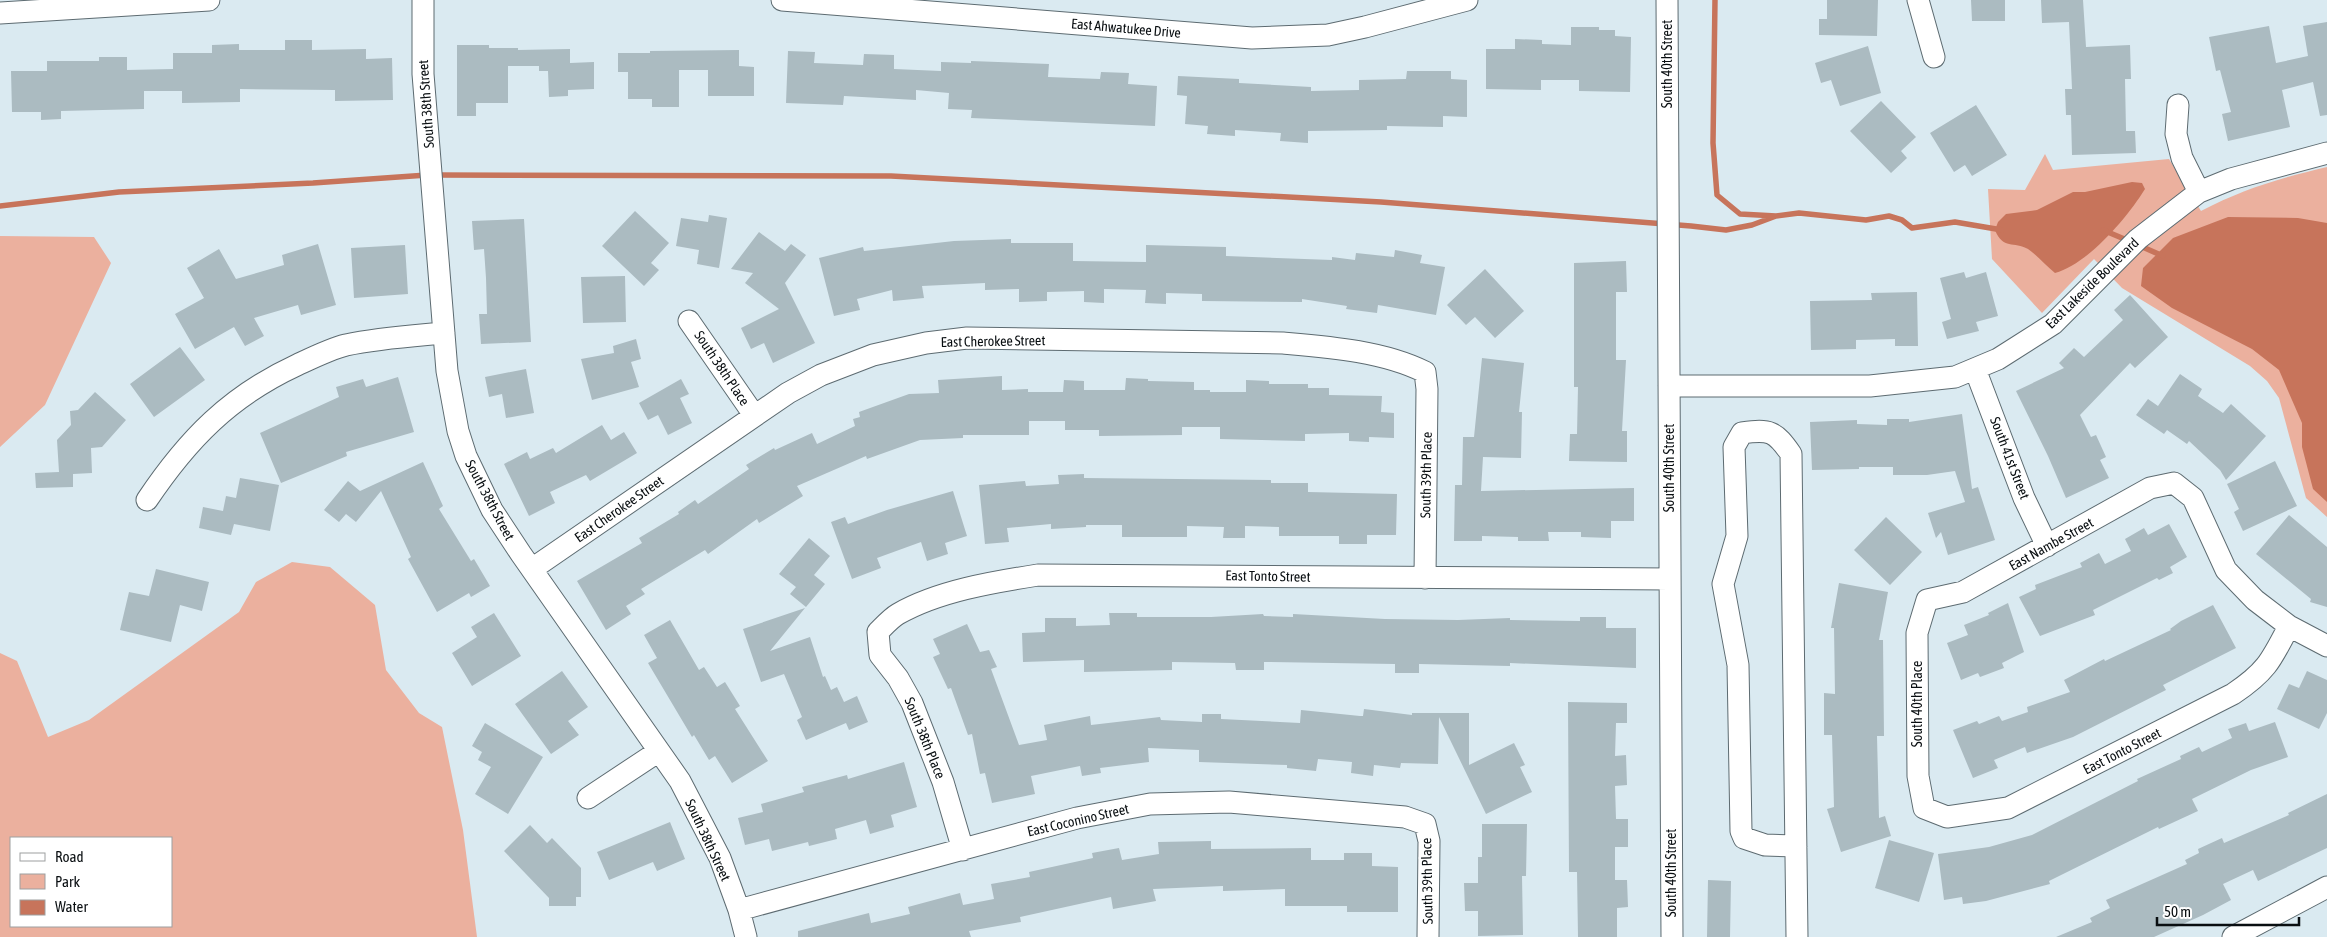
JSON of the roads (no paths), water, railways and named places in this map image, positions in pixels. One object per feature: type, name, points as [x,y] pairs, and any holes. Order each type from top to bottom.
[{"type":"street","points":[[0,14],[209,0]]},
{"type":"street","name":"South 38th Street","points":[[423,0],[423,74],[444,333],[451,402],[466,456],[492,510],[680,781],[720,858],[739,910],[746,937]]},
{"type":"street","name":"East Ahwatukee Drive","points":[[782,0],[1252,38],[1328,35],[1365,28],[1467,0]]},
{"type":"street","name":"South 40th Street","points":[[1667,0],[1672,937]]},
{"type":"street","points":[[1918,0],[1934,57]]},
{"type":"street","points":[[2178,105],[2176,134],[2191,198]]},
{"type":"street","name":"East Lakeside Boulevard","points":[[1669,386],[1870,386],[1948,378],[1975,369],[1998,359],[2053,324],[2138,239],[2191,198],[2231,179],[2327,153]]},
{"type":"street","name":"South 38th Place","points":[[689,321],[754,415]]},
{"type":"street","points":[[147,500],[166,473],[204,428],[237,399],[267,379],[345,346],[385,338],[444,333]]},
{"type":"street","name":"East Cherokee Street","points":[[532,569],[754,415],[821,374],[897,348],[967,338],[1283,343],[1324,347],[1374,356],[1408,364],[1425,372]]},
{"type":"street","name":"South 41st Street","points":[[1975,369],[2024,498],[2047,546]]},
{"type":"street","name":"South 39th Place","points":[[1425,372],[1427,389],[1425,578]]},
{"type":"street","points":[[1796,846],[1765,845],[1744,838],[1741,831],[1738,665],[1723,584],[1737,536],[1734,447],[1742,433],[1760,430],[1778,436],[1791,454],[1796,846],[1797,937]]},
{"type":"street","name":"East Nambe Street","points":[[1927,600],[1963,592],[2150,488],[2174,483],[2193,498],[2226,570],[2255,600],[2289,626]]},
{"type":"street","name":"East Tonto Street","points":[[878,632],[897,614],[934,599],[968,588],[1038,575],[1670,579]]},
{"type":"street","name":"South 40th Place","points":[[1924,808],[1918,776],[1917,633],[1927,600]]},
{"type":"street","points":[[2289,626],[2327,646]]},
{"type":"street","name":"East Tonto Street","points":[[1924,808],[1947,817],[2008,808],[2045,791],[2233,694],[2256,679],[2269,664],[2289,626]]},
{"type":"street","name":"South 38th Place","points":[[878,632],[880,655],[898,678],[912,703],[943,782],[963,850]]},
{"type":"street","points":[[588,798],[659,751]]},
{"type":"street","name":"East Coconino Street","points":[[739,910],[1115,809],[1181,801],[1229,802],[1405,818],[1425,824]]},
{"type":"street","name":"South 39th Place","points":[[1425,824],[1429,840],[1428,937]]},
{"type":"street","points":[[2233,937],[2327,887]]},
{"type":"water","points":[[2132,182],[2142,183],[2145,189],[2117,226],[2080,260],[2068,268],[2055,273],[2028,249],[2005,243],[1995,230],[1998,222],[2006,214],[2037,210],[2073,192],[2085,192]]},
{"type":"water","points":[[2228,217],[2298,218],[2327,223],[2327,502],[2313,489],[2302,447],[2302,423],[2279,370],[2252,349],[2172,308],[2141,286],[2143,268],[2173,238]]},
{"type":"waterway","points":[[1715,0],[1713,143],[1717,195],[1740,214],[1776,216],[1799,213],[1866,220],[1889,216],[1902,220],[1912,228],[1955,222],[2002,230]]},
{"type":"waterway","points":[[0,206],[119,192],[313,183],[427,175]]},
{"type":"waterway","points":[[436,175],[891,176],[1381,202],[1726,230],[1752,225],[1776,216]]},
{"type":"waterway","points":[[2103,230],[2129,241]]},
{"type":"waterway","points":[[2138,245],[2163,256]]}]
